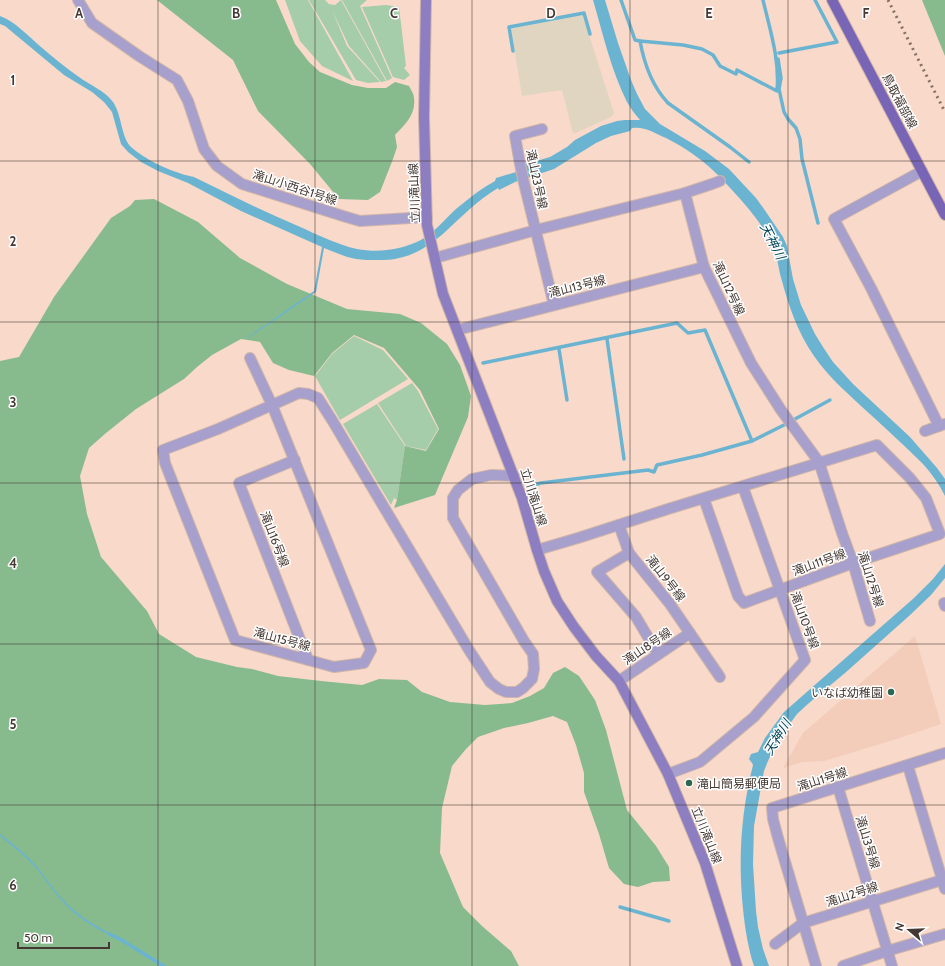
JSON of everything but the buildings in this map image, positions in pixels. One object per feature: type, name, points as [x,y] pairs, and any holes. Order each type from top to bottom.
[{"type":"main road","name":"鳥取福部線","points":[[832,0],[945,215]]},
{"type":"street","name":"滝山小西谷1号線","points":[[78,0],[92,23],[139,56],[177,80],[188,101],[204,149],[217,166],[242,184],[360,221],[427,221]]},
{"type":"street","name":"立川滝山線","points":[[426,0],[424,117],[427,221],[443,294],[514,476],[537,550],[557,601],[596,656],[618,681],[668,774],[705,863],[737,966]]},
{"type":"street","name":"滝山23号線","points":[[536,230],[520,164],[515,136],[542,129]]},
{"type":"street","points":[[922,171],[834,219],[942,425],[925,431]]},
{"type":"street","points":[[435,258],[536,230],[685,193],[720,181]]},
{"type":"street","name":"滝山12号線","points":[[685,193],[704,267],[751,363],[781,410],[819,462],[853,563],[870,621]]},
{"type":"street","points":[[536,230],[554,305]]},
{"type":"street","name":"滝山13号線","points":[[457,330],[704,267]]},
{"type":"street","name":"滝山15号線","points":[[250,358],[272,405],[295,460],[371,650],[364,663],[334,667],[235,640],[164,463],[163,450],[218,429],[272,405],[299,393],[308,394],[318,398],[473,656],[490,682],[506,692],[517,692],[532,679],[534,669],[532,654],[453,518],[453,498],[458,490],[472,479],[491,475],[514,476]]},
{"type":"street","name":"滝山11号線","points":[[537,550],[819,462],[877,446],[910,478],[926,498],[942,533],[853,563],[744,603],[738,596],[704,499]]},
{"type":"street","name":"滝山16号線","points":[[295,460],[239,483],[308,660]]},
{"type":"street","name":"滝山10号線","points":[[668,774],[700,762],[754,717],[805,660],[742,487]]},
{"type":"street","points":[[619,525],[629,553]]},
{"type":"street","name":"滝山9号線","points":[[658,654],[636,617],[597,572],[629,553],[670,604],[720,677]]},
{"type":"street","name":"滝山8号線","points":[[618,681],[690,633]]},
{"type":"street","name":"滝山1号線","points":[[816,966],[778,838],[772,808],[945,754]]},
{"type":"street","points":[[908,766],[944,884]]},
{"type":"street","name":"滝山3号線","points":[[838,787],[892,966]]},
{"type":"street","name":"滝山2号線","points":[[775,944],[804,924],[872,901],[944,884]]},
{"type":"street","points":[[843,966],[945,934]]},
{"type":"shaded area","points":[[583,14],[614,113],[611,117],[573,134],[562,90],[522,96],[511,28]]},
{"type":"shaded area","name":"いなば幼稚園","points":[[915,636],[941,724],[824,761],[802,762],[783,768],[803,733]]},
{"type":"green space","points":[[157,0],[276,0],[295,44],[309,62],[320,72],[352,85],[368,88],[386,88],[395,82],[409,86],[414,96],[412,114],[395,135],[397,147],[380,192],[368,200],[339,199],[310,164],[258,111],[233,60]]},
{"type":"green space","points":[[285,0],[308,0],[353,81],[322,66],[300,41]]},
{"type":"green space","points":[[309,0],[325,0],[329,4],[335,5],[341,0],[386,81],[381,82],[349,46],[332,10],[347,46],[380,82],[368,83],[356,80]]},
{"type":"green space","points":[[342,0],[367,0],[360,6],[392,78],[387,81]]},
{"type":"green space","points":[[922,0],[945,0],[945,56]]},
{"type":"green space","points":[[386,5],[399,7],[406,66],[404,68],[410,75],[404,80],[393,77],[362,7]]},
{"type":"green space","points":[[154,199],[198,222],[240,258],[287,284],[347,309],[400,314],[421,323],[447,344],[460,365],[471,396],[468,417],[435,495],[394,508],[397,500],[405,446],[426,451],[439,429],[420,390],[384,348],[354,335],[332,353],[314,376],[289,370],[273,363],[260,342],[241,339],[212,355],[184,379],[136,409],[89,448],[80,476],[87,514],[101,557],[147,611],[159,634],[196,657],[278,676],[362,685],[379,679],[407,680],[422,692],[450,702],[485,705],[512,703],[530,696],[544,688],[553,673],[565,667],[579,676],[595,700],[606,730],[627,810],[656,846],[669,867],[670,881],[653,882],[638,887],[624,884],[609,868],[584,792],[584,773],[576,745],[567,722],[553,716],[504,728],[478,737],[452,766],[442,808],[440,853],[463,907],[511,951],[519,966],[0,966],[0,361],[19,357],[54,297],[111,218],[130,206],[135,200]]},
{"type":"green space","points":[[354,336],[383,350],[408,379],[340,420],[315,376],[332,354]]},
{"type":"green space","points":[[412,383],[418,391],[438,429],[426,450],[406,446],[378,403]]},
{"type":"green space","points":[[377,404],[405,446],[397,500],[394,498],[391,505],[343,424]]},
{"type":"water","name":"天神川","points":[[593,0],[605,0],[631,80],[645,109],[660,124],[705,151],[729,169],[756,198],[783,237],[787,246],[793,279],[801,305],[823,347],[833,362],[853,384],[910,437],[937,468],[945,479],[945,496],[935,479],[923,464],[842,388],[824,370],[814,356],[803,338],[791,310],[773,246],[755,216],[723,180],[708,166],[688,151],[666,138],[641,128],[632,128],[630,131],[611,136],[596,143],[554,169],[515,182],[499,190],[498,188],[477,203],[434,241],[417,252],[405,257],[388,260],[359,259],[344,256],[324,248],[316,292],[248,338],[314,291],[322,247],[241,211],[188,183],[158,171],[141,162],[128,152],[121,144],[112,112],[104,102],[92,92],[64,75],[5,26],[0,24],[0,16],[22,30],[69,70],[110,98],[116,107],[125,138],[128,143],[137,152],[156,164],[185,175],[195,177],[259,209],[335,242],[357,249],[381,251],[404,247],[424,238],[456,209],[495,181],[496,178],[516,172],[526,164],[550,157],[567,147],[575,140],[601,126],[617,121],[640,120],[627,102],[621,90]]},
{"type":"water","name":"天神川","points":[[945,564],[945,578],[931,595],[845,673],[797,714],[772,752],[764,771],[754,826],[753,864],[758,927],[769,966],[754,966],[748,945],[743,909],[741,872],[743,818],[753,765],[749,759],[751,754],[758,752],[765,738],[784,712],[914,598],[933,579]]},
{"type":"water","points":[[0,834],[33,862],[71,908],[88,921],[112,934],[112,936],[86,922],[74,913],[57,895],[37,869],[0,836]]},
{"type":"water","points":[[121,938],[167,966],[160,966],[120,941]]},
{"type":"waterway","points":[[621,0],[635,40],[640,41],[644,58],[653,82],[662,96],[668,103],[749,162]]},
{"type":"waterway","points":[[640,41],[683,45],[702,49],[713,55],[720,66],[736,74],[737,70],[777,91],[778,79],[776,56],[763,0]]},
{"type":"waterway","points":[[779,53],[837,42],[815,0]]},
{"type":"waterway","points":[[513,51],[509,27],[584,13],[590,34]]},
{"type":"waterway","points":[[778,59],[781,78],[779,89],[784,112],[796,128],[800,139],[802,159],[818,223]]},
{"type":"waterway","points":[[483,363],[677,323],[688,333],[705,330],[752,441]]},
{"type":"waterway","points":[[607,339],[624,459]]},
{"type":"waterway","points":[[559,349],[567,400]]},
{"type":"waterway","points":[[795,419],[830,400]]},
{"type":"waterway","points":[[527,487],[541,483],[648,470],[654,472],[657,465],[702,455],[752,441],[784,425]]},
{"type":"waterway","points":[[620,907],[669,921]]},
{"type":"waterway","points":[[109,934],[124,941]]},
{"type":"railway","points":[[888,0],[945,112]]},
{"type":"place","name":"いなば幼稚園","points":[[891,692]]},
{"type":"place","name":"滝山簡易郵便局","points":[[689,783]]}]
